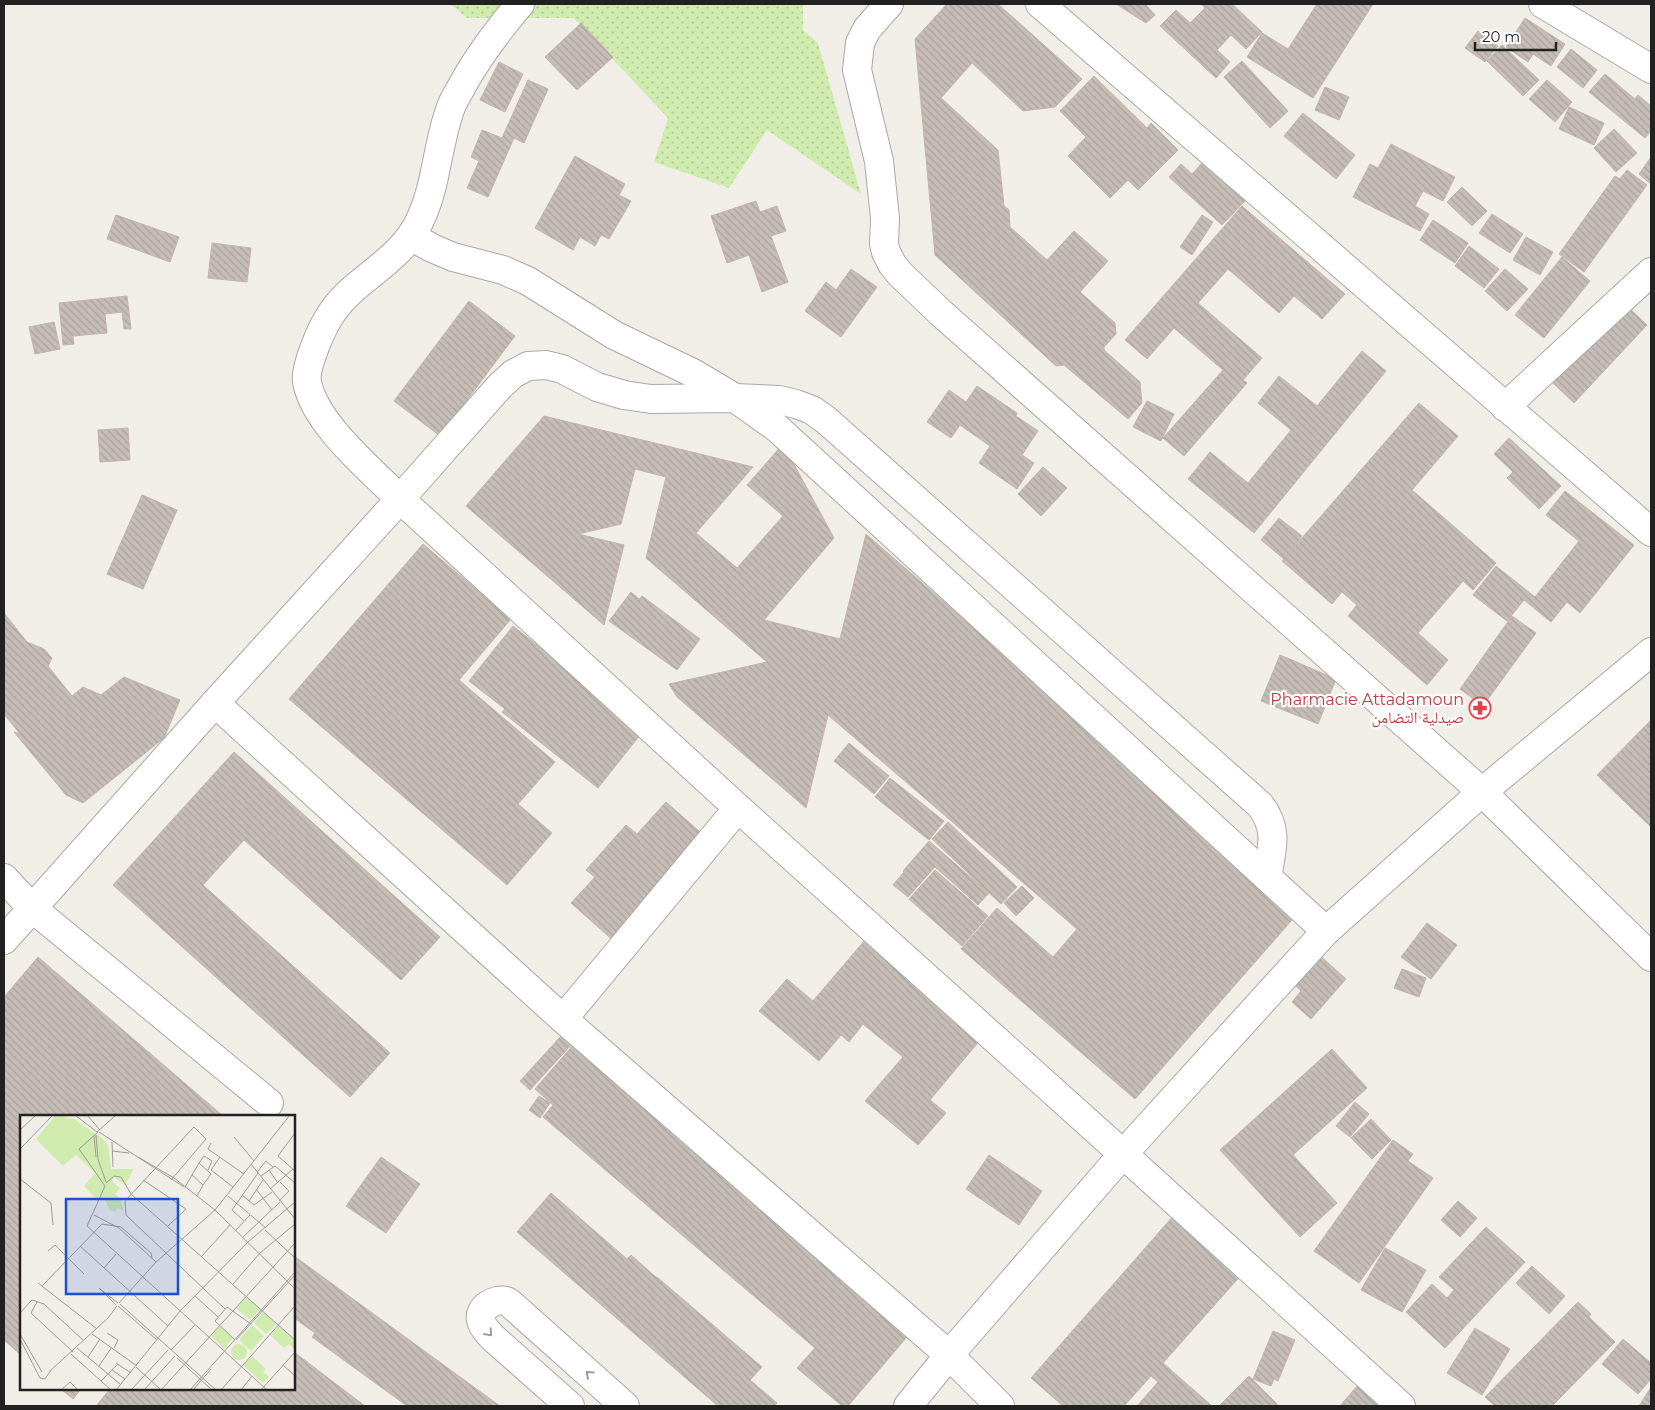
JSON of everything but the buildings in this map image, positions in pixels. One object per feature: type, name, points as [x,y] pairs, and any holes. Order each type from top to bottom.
[{"type":"street","points":[[520,4],[477,60],[452,106],[440,144],[432,186],[421,220],[412,237],[340,300],[325,322],[313,351],[307,381],[314,405],[346,446],[400,499],[738,808],[1401,1406]]},
{"type":"street","points":[[889,4],[867,29],[860,43],[857,70],[879,161],[885,218],[884,244],[892,264],[900,274],[941,313],[1482,792],[1651,956]]},
{"type":"street","points":[[1040,4],[1651,532]]},
{"type":"street","points":[[1543,4],[1651,70]]},
{"type":"street","points":[[412,237],[453,257],[503,270],[528,281],[614,335],[693,373],[735,398],[777,428],[1326,931]]},
{"type":"street","points":[[1505,407],[1651,272]]},
{"type":"street","points":[[4,940],[500,386],[513,374],[528,366],[546,365],[562,369],[597,387],[624,395],[651,398],[779,400],[812,410],[826,420],[1260,805],[1271,822],[1273,833],[1267,877]]},
{"type":"street","points":[[908,1406],[949,1355],[1123,1154],[1326,931],[1482,792],[1651,652]]},
{"type":"street","points":[[215,703],[563,1019],[949,1355],[1000,1406]]},
{"type":"street","points":[[563,1019],[738,808]]},
{"type":"street","points":[[4,878],[32,908],[269,1103]]},
{"type":"street","points":[[570,1406],[485,1329],[480,1317],[489,1304],[496,1301],[506,1301],[513,1306],[625,1406]]},
{"type":"green space","points":[[450,4],[803,4],[803,30],[818,43],[861,194],[767,130],[729,188],[654,162],[668,118],[574,18],[467,18]]},
{"type":"place","name":"Pharmacie Attadamoun صيدلية التضامن","points":[[1480,708]]}]
